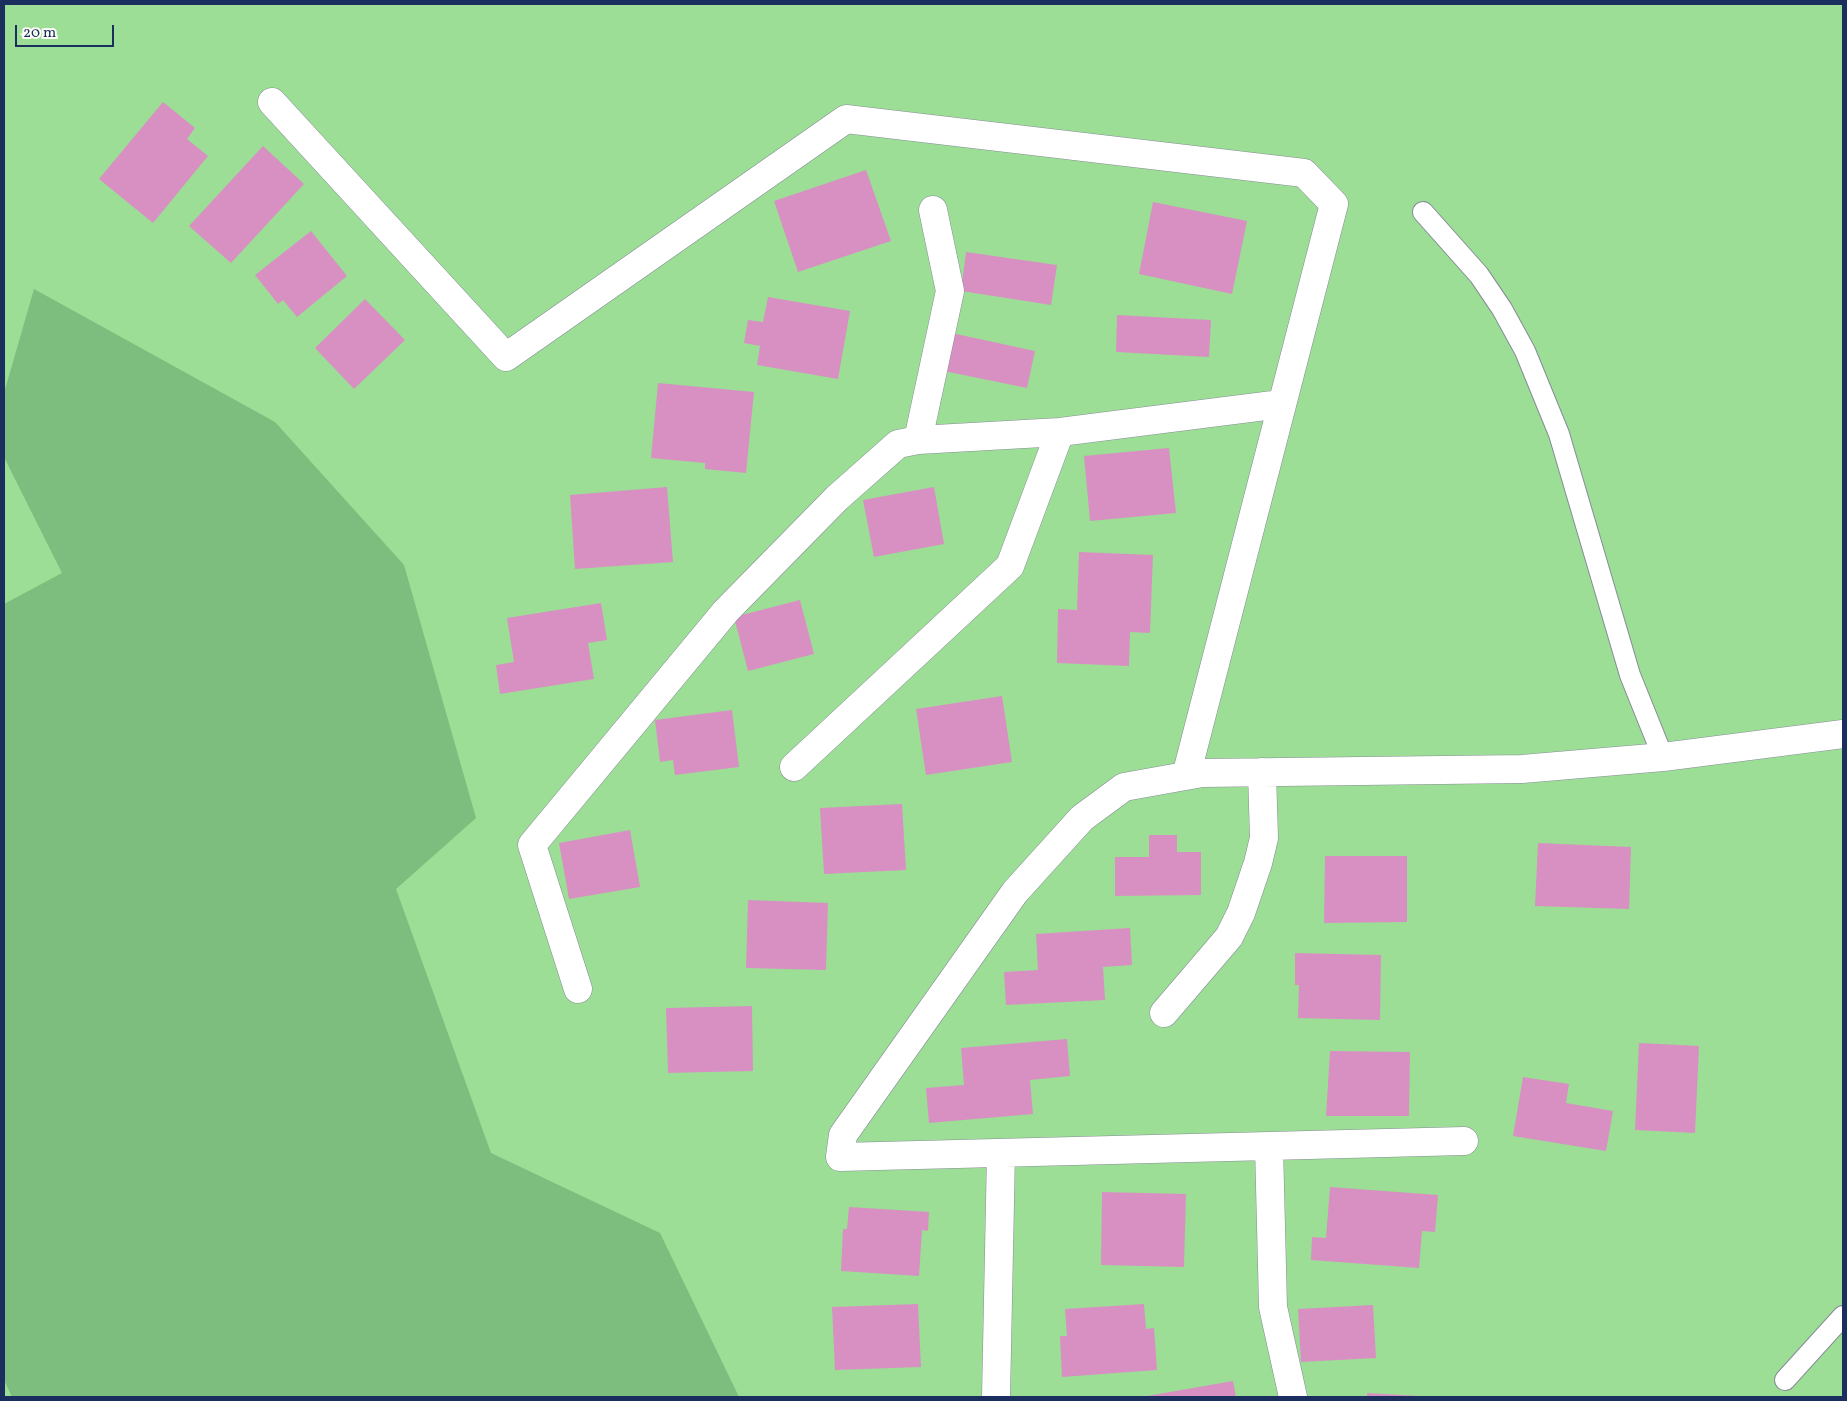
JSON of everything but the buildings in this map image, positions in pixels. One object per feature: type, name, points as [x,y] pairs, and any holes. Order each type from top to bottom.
[{"type":"street","points":[[272,102],[506,357],[846,119],[1304,173],[1334,204],[1186,776]]},
{"type":"street","points":[[918,440],[950,291],[933,210]]},
{"type":"street","points":[[578,989],[532,844],[726,612],[844,492],[898,444],[918,440],[1060,432],[1282,404]]},
{"type":"street","points":[[794,767],[1010,566],[1060,432]]},
{"type":"street","points":[[1464,1142],[840,1157],[843,1135],[1016,892],[1082,818],[1124,787],[1202,772],[1522,769],[1663,758],[1843,734]]},
{"type":"street","points":[[1164,1013],[1229,937],[1241,913],[1256,871],[1264,838],[1262,772]]},
{"type":"street","points":[[1269,1146],[1273,1307],[1293,1397]]},
{"type":"street","points":[[996,1397],[1001,1153]]},
{"type":"lane","points":[[1423,212],[1479,275],[1502,309],[1526,351],[1559,434],[1630,675],[1663,758]]},
{"type":"lane","points":[[1786,1380],[1843,1316]]},
{"type":"green space","points":[[4,4],[1843,4],[1843,1397],[4,1397]]},
{"type":"green space","points":[[34,289],[275,422],[404,565],[476,818],[396,889],[491,1153],[660,1233],[739,1397],[12,1397],[4,1380],[4,604],[62,573],[4,457],[4,393]]}]
